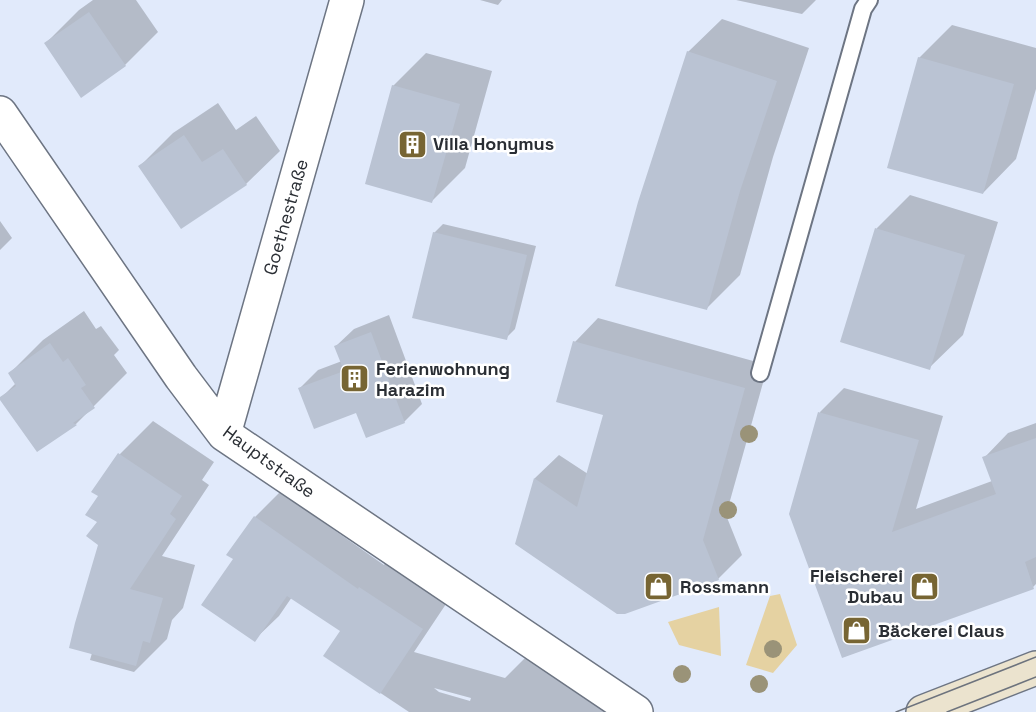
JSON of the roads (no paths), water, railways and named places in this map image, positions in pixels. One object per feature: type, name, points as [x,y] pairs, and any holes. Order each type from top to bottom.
[{"type":"main road","points":[[923,712],[1036,668]]},
{"type":"street","name":"Goethestraße","points":[[224,434],[347,0]]},
{"type":"street","name":"Hauptstraße","points":[[0,113],[181,377],[224,434],[636,712]]},
{"type":"lane","points":[[760,373],[862,9],[869,0]]},
{"type":"tram line","points":[[896,712],[1036,657]]},
{"type":"tram line","points":[[947,712],[1036,677]]},
{"type":"place","name":"Villa Honymus","points":[[412,144]]},
{"type":"place","name":"Ferienwohnung Harazim","points":[[355,379]]},
{"type":"place","name":"Fleischerei Dubau","points":[[924,586]]},
{"type":"place","name":"Rossmann","points":[[659,587]]},
{"type":"place","name":"Bäckerei Claus","points":[[857,631]]}]
